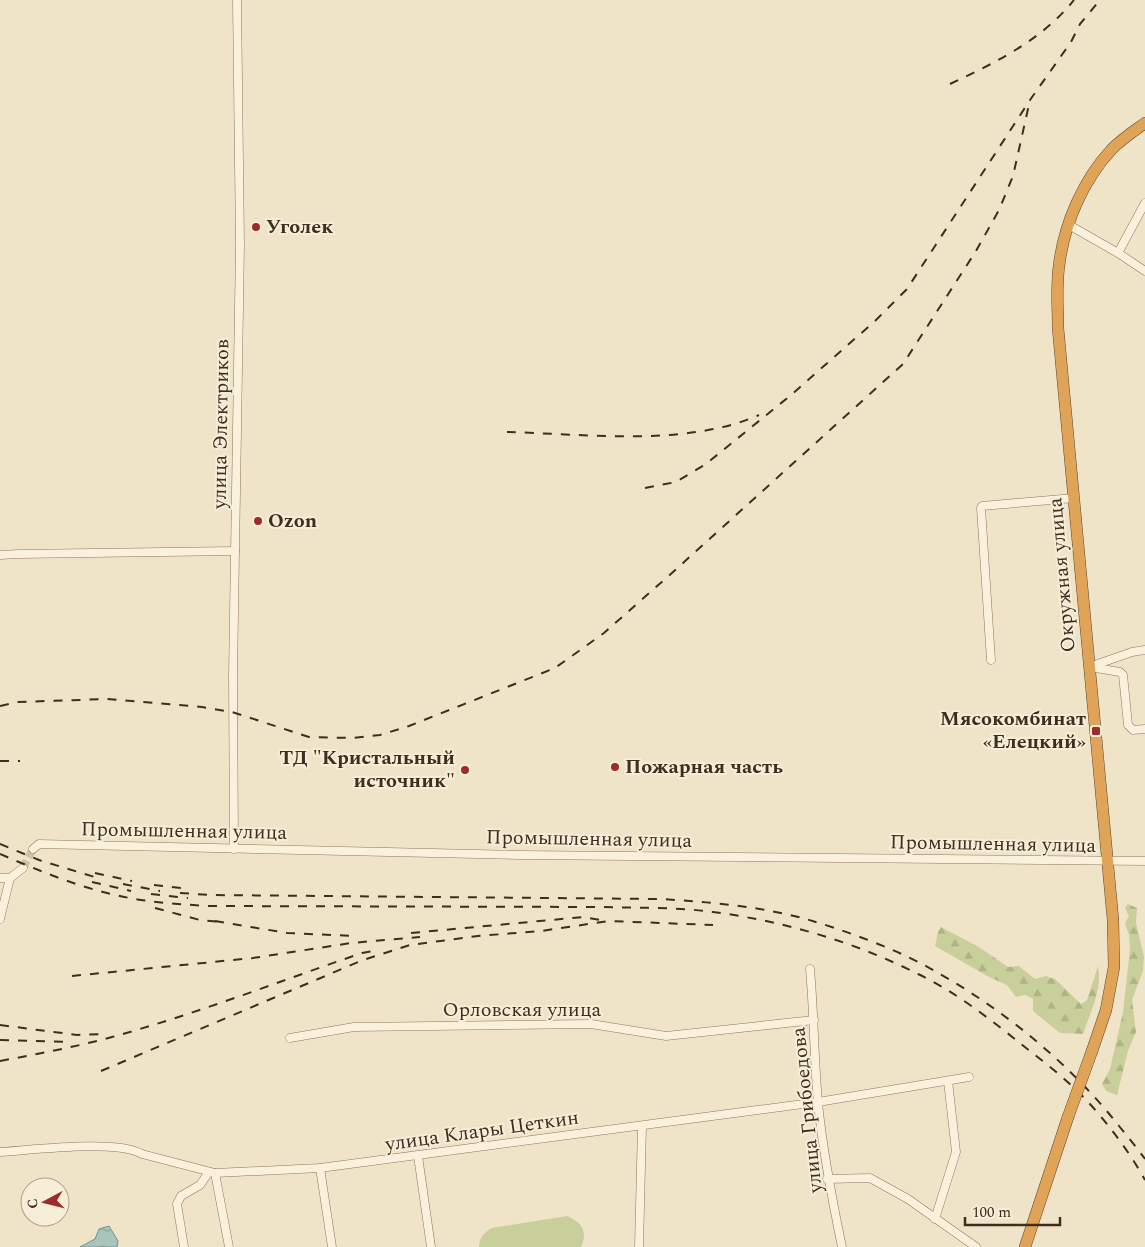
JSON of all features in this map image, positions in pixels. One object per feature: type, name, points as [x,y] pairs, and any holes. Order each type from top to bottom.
[{"type":"highway","name":"Окружная улица","points":[[1025,1247],[1106,1010],[1114,967],[1113,920],[1108,861],[1058,328],[1057,292],[1061,253],[1068,224],[1084,188],[1100,163],[1124,137],[1145,122]]},
{"type":"street","name":"улица Электриков","points":[[234,849],[232,685],[240,246],[237,0]]},
{"type":"street","points":[[1118,253],[1145,203]]},
{"type":"street","points":[[1068,224],[1145,271]]},
{"type":"street","points":[[991,660],[982,506],[1074,498]]},
{"type":"street","points":[[0,555],[235,551]]},
{"type":"street","points":[[1090,667],[1132,652],[1145,650]]},
{"type":"street","points":[[1090,667],[1120,672],[1123,675],[1128,725],[1133,730],[1145,729]]},
{"type":"street","name":"Промышленная улица","points":[[33,849],[39,844],[234,849],[1145,861]]},
{"type":"street","points":[[0,878],[10,878],[23,868]]},
{"type":"street","points":[[0,919],[10,878]]},
{"type":"street","name":"улица Грибоедова","points":[[810,969],[818,1102],[827,1179],[842,1247]]},
{"type":"street","name":"Орловская улица","points":[[290,1038],[354,1027],[591,1024],[666,1036],[814,1020]]},
{"type":"street","name":"улица Клары Цеткин","points":[[0,1152],[94,1146],[136,1150],[142,1154],[212,1173],[320,1168],[818,1102],[969,1077]]},
{"type":"street","points":[[935,1219],[956,1152],[948,1081]]},
{"type":"street","points":[[640,1247],[642,1126]]},
{"type":"street","points":[[418,1156],[431,1247]]},
{"type":"street","points":[[320,1168],[332,1247]]},
{"type":"street","points":[[184,1247],[177,1204],[181,1196],[200,1185],[212,1173]]},
{"type":"street","points":[[212,1173],[229,1247]]},
{"type":"street","points":[[827,1179],[870,1178],[908,1199],[976,1247]]},
{"type":"green space","points":[[1128,904],[1137,908],[1136,923],[1144,957],[1143,971],[1132,1000],[1136,1032],[1128,1051],[1117,1095],[1106,1091],[1102,1084],[1110,1069],[1123,1012],[1130,949],[1129,935],[1125,923],[1129,916],[1125,908]]},
{"type":"green space","points":[[941,927],[979,947],[1008,967],[1019,966],[1035,979],[1046,976],[1055,979],[1081,1004],[1087,1000],[1098,966],[1099,983],[1083,1034],[1060,1033],[1033,1011],[1033,999],[1025,995],[1016,997],[1007,985],[989,977],[935,946]]},
{"type":"green space","points":[[567,1216],[580,1224],[584,1232],[581,1247],[479,1247],[482,1236],[492,1228]]},
{"type":"water","points":[[109,1226],[118,1241],[117,1247],[80,1247],[95,1239],[99,1229]]},
{"type":"tunnel","points":[[23,868],[33,849]]},
{"type":"railway","points":[[950,84],[1001,59],[1033,39],[1074,0]]},
{"type":"railway","points":[[645,488],[676,482],[706,464],[791,395],[875,321],[907,289],[1030,100],[1071,42],[1080,24],[1100,0]]},
{"type":"railway","points":[[0,706],[17,702],[107,699],[202,707],[232,712],[309,737],[352,738],[380,735],[409,726],[555,668],[604,633],[903,364],[976,251],[999,210],[1013,176],[1030,100]]},
{"type":"railway","points":[[507,432],[602,436],[668,435],[731,425],[759,415]]},
{"type":"railway","points":[[0,761],[20,761]]},
{"type":"railway","points":[[0,844],[39,860],[101,879]]},
{"type":"railway","points":[[0,854],[80,885],[145,901],[209,906],[672,908],[739,916],[818,934],[869,952],[918,974],[958,997],[984,1015],[1065,1079],[1081,1095],[1119,1140],[1145,1180]]},
{"type":"railway","points":[[95,873],[132,881]]},
{"type":"railway","points":[[92,882],[131,891]]},
{"type":"railway","points":[[123,884],[160,891]]},
{"type":"railway","points":[[154,885],[189,889]]},
{"type":"railway","points":[[180,893],[210,895],[660,899],[752,908],[806,919],[865,939],[909,957],[950,980],[1004,1015],[1054,1056],[1077,1078],[1145,1159]]},
{"type":"railway","points":[[151,894],[188,898]]},
{"type":"railway","points":[[155,908],[200,920],[221,922]]},
{"type":"railway","points":[[411,933],[583,917],[600,920]]},
{"type":"railway","points":[[215,921],[287,933],[356,936]]},
{"type":"railway","points":[[101,1071],[363,960],[410,945],[478,936],[541,931],[609,921],[713,925]]},
{"type":"railway","points":[[72,976],[253,958],[351,943],[420,937]]},
{"type":"railway","points":[[0,1061],[84,1044],[143,1028],[362,953],[373,951]]},
{"type":"railway","points":[[0,1025],[77,1035],[103,1034]]},
{"type":"railway","points":[[0,1040],[71,1042]]},
{"type":"place","name":"Уголек","points":[[256,227]]},
{"type":"place","name":"Ozon","points":[[258,521]]},
{"type":"place","name":"Мясокомбинат «Елецкий»","points":[[1096,731]]},
{"type":"place","name":"Пожарная часть","points":[[615,767]]},
{"type":"place","name":"ТД \"Кристальный источник\"","points":[[465,770]]}]
